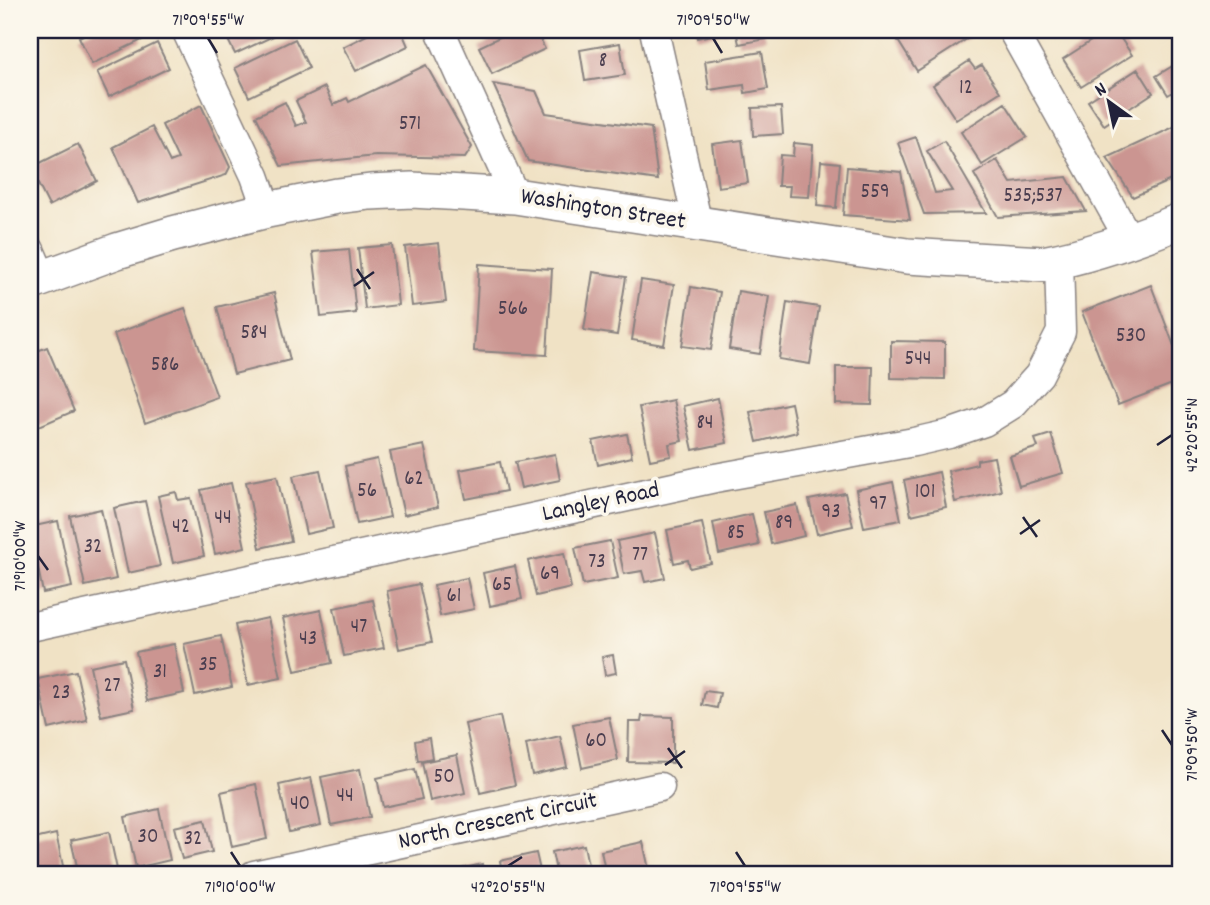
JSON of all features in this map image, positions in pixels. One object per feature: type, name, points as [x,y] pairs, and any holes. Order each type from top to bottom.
[{"type":"main road","name":"Washington Street","points":[[34,271],[267,210],[337,196],[398,190],[515,196],[907,256],[1043,264],[1130,241],[1180,221]]},
{"type":"street","points":[[187,30],[255,176],[267,210]]},
{"type":"street","points":[[440,30],[515,196]]},
{"type":"street","points":[[654,30],[698,225]]},
{"type":"street","points":[[1012,30],[1130,241]]},
{"type":"street","name":"Langley Road","points":[[30,627],[715,478],[914,442],[984,422],[1013,404],[1039,375],[1061,332],[1059,261]]},
{"type":"street","name":"North Crescent Circuit","points":[[263,874],[660,787]]},
{"type":"building","points":[[93,30],[137,30],[142,40],[92,64],[79,37]]},
{"type":"building","points":[[223,30],[286,30],[235,54]]},
{"type":"building","points":[[370,30],[401,30],[408,46],[356,71],[343,47],[371,33]]},
{"type":"building","points":[[514,30],[535,30],[545,49],[492,74],[479,47]]},
{"type":"building","points":[[696,30],[733,30],[733,31],[697,38]]},
{"type":"building","points":[[736,30],[764,30],[766,39],[739,44]]},
{"type":"building","points":[[912,30],[966,30],[970,37],[917,71],[897,39]]},
{"type":"building","points":[[1049,30],[1071,30],[1055,40]]},
{"type":"building","points":[[1108,30],[1115,30],[1132,55],[1081,87],[1063,59]]},
{"type":"building","points":[[295,39],[309,68],[249,97],[235,68]]},
{"type":"building","points":[[157,43],[169,68],[109,97],[97,72]]},
{"type":"building","points":[[620,43],[625,75],[585,81],[580,50]]},
{"type":"building","points":[[762,52],[768,89],[745,93],[744,85],[709,90],[705,61]]},
{"type":"building","points":[[969,61],[975,69],[982,65],[1000,92],[956,120],[933,85]]},
{"type":"building","points":[[1176,64],[1180,72],[1180,88],[1168,95],[1156,76]]},
{"type":"building","points":[[426,65],[472,147],[465,158],[376,156],[281,166],[256,116],[285,102],[296,126],[306,122],[296,101],[325,87],[333,105],[347,98],[349,102]]},
{"type":"building","points":[[1138,69],[1153,93],[1104,125],[1088,101]]},
{"type":"building","points":[[493,84],[536,91],[546,113],[651,128],[658,180],[528,161]]},
{"type":"building","points":[[1005,103],[1027,137],[982,165],[961,132]]},
{"type":"building","points":[[201,105],[230,167],[226,175],[138,203],[113,147],[152,127],[170,162],[178,159],[162,125]]},
{"type":"building","points":[[781,107],[783,134],[753,136],[752,108]]},
{"type":"building","points":[[1178,125],[1180,176],[1133,197],[1107,158]]},
{"type":"building","points":[[916,137],[935,193],[952,191],[927,151],[944,141],[986,213],[924,214],[898,143]]},
{"type":"building","points":[[742,140],[748,183],[718,187],[712,144]]},
{"type":"building","points":[[794,143],[813,145],[809,197],[789,196],[790,186],[778,186],[780,155],[793,156]]},
{"type":"building","points":[[78,144],[97,181],[49,206],[30,168]]},
{"type":"building","points":[[997,160],[1011,183],[1067,177],[1086,211],[998,217],[974,174]]},
{"type":"building","points":[[821,161],[840,163],[836,208],[817,206]]},
{"type":"building","points":[[847,167],[901,172],[910,220],[843,215]]},
{"type":"building","points":[[439,243],[446,302],[412,306],[405,247]]},
{"type":"building","points":[[392,245],[398,305],[365,309],[358,248]]},
{"type":"building","points":[[349,249],[356,313],[321,317],[313,252]]},
{"type":"building","points":[[479,264],[552,269],[547,355],[474,351]]},
{"type":"building","points":[[593,272],[626,277],[617,335],[584,330]]},
{"type":"building","points":[[641,280],[674,285],[664,345],[632,340]]},
{"type":"building","points":[[1151,285],[1180,362],[1180,381],[1118,405],[1082,312]]},
{"type":"building","points":[[691,287],[720,292],[711,350],[682,346]]},
{"type":"building","points":[[738,291],[769,296],[760,354],[729,349]]},
{"type":"building","points":[[274,293],[290,360],[234,374],[217,307]]},
{"type":"building","points":[[787,302],[819,307],[810,364],[779,359]]},
{"type":"building","points":[[185,308],[217,397],[145,423],[114,334]]},
{"type":"building","points":[[891,341],[945,342],[945,379],[891,378]]},
{"type":"building","points":[[47,347],[74,411],[30,430],[30,354]]},
{"type":"building","points":[[836,367],[873,367],[872,405],[836,404]]},
{"type":"building","points":[[718,398],[727,443],[693,450],[683,406]]},
{"type":"building","points":[[673,400],[682,441],[669,444],[671,456],[650,460],[639,407]]},
{"type":"building","points":[[791,403],[797,432],[757,442],[750,412]]},
{"type":"building","points":[[627,434],[632,457],[598,465],[593,441]]},
{"type":"building","points":[[1051,434],[1063,473],[1019,486],[1010,456],[1038,447],[1035,439]]},
{"type":"building","points":[[424,445],[438,507],[404,515],[390,452]]},
{"type":"building","points":[[555,454],[560,480],[521,488],[515,462]]},
{"type":"building","points":[[994,457],[1001,491],[955,502],[948,471]]},
{"type":"building","points":[[377,459],[390,517],[357,524],[345,466]]},
{"type":"building","points":[[500,462],[506,491],[466,499],[460,470]]},
{"type":"building","points":[[320,470],[333,528],[306,534],[293,476]]},
{"type":"building","points":[[939,472],[946,507],[911,515],[904,480]]},
{"type":"building","points":[[277,476],[291,541],[260,548],[246,482]]},
{"type":"building","points":[[893,482],[901,520],[864,527],[856,490]]},
{"type":"building","points":[[231,483],[245,547],[215,554],[201,490]]},
{"type":"building","points":[[176,492],[178,500],[191,498],[204,556],[173,563],[158,496]]},
{"type":"building","points":[[845,493],[853,526],[817,534],[809,500]]},
{"type":"building","points":[[145,501],[160,566],[128,573],[114,508]]},
{"type":"building","points":[[797,505],[804,536],[771,544],[764,512]]},
{"type":"building","points":[[101,509],[116,579],[85,586],[70,516]]},
{"type":"building","points":[[752,514],[759,545],[719,554],[713,523]]},
{"type":"building","points":[[58,521],[72,587],[43,593],[30,527]]},
{"type":"building","points":[[702,523],[711,563],[690,568],[688,560],[674,563],[667,530]]},
{"type":"building","points":[[655,533],[665,578],[645,582],[642,571],[624,574],[617,541]]},
{"type":"building","points":[[610,541],[618,578],[583,585],[575,548]]},
{"type":"building","points":[[564,553],[571,588],[536,596],[528,561]]},
{"type":"building","points":[[515,566],[522,599],[490,606],[483,573]]},
{"type":"building","points":[[467,578],[474,609],[440,616],[434,585]]},
{"type":"building","points":[[419,584],[432,642],[399,649],[387,591]]},
{"type":"building","points":[[373,600],[384,648],[344,656],[334,608]]},
{"type":"building","points":[[321,610],[332,663],[295,671],[283,618]]},
{"type":"building","points":[[268,618],[281,678],[248,685],[235,625]]},
{"type":"building","points":[[221,636],[232,687],[195,695],[184,644]]},
{"type":"building","points":[[174,644],[184,693],[147,701],[136,652]]},
{"type":"building","points":[[613,655],[616,673],[605,675],[602,657]]},
{"type":"building","points":[[124,659],[134,709],[101,716],[90,666]]},
{"type":"building","points":[[76,671],[87,720],[49,729],[38,679]]},
{"type":"building","points":[[705,691],[720,693],[717,708],[702,705]]},
{"type":"building","points":[[500,716],[515,785],[480,793],[465,724]]},
{"type":"building","points":[[642,716],[673,717],[673,763],[628,762],[629,722],[641,722]]},
{"type":"building","points":[[609,717],[618,760],[582,768],[573,724]]},
{"type":"building","points":[[560,736],[567,767],[532,775],[526,744]]},
{"type":"building","points":[[429,738],[432,758],[418,761],[415,741]]},
{"type":"building","points":[[457,755],[465,793],[430,801],[422,762]]},
{"type":"building","points":[[360,769],[370,817],[331,825],[321,777]]},
{"type":"building","points":[[415,769],[422,799],[383,807],[377,778]]},
{"type":"building","points":[[311,778],[321,825],[289,832],[279,785]]},
{"type":"building","points":[[256,784],[267,839],[232,847],[221,792]]},
{"type":"building","points":[[159,809],[170,860],[136,868],[125,817]]},
{"type":"building","points":[[205,820],[212,852],[182,859],[174,827]]},
{"type":"building","points":[[109,832],[118,874],[79,875],[71,840]]},
{"type":"building","points":[[56,834],[65,875],[34,875],[30,840]]},
{"type":"building","points":[[643,842],[650,874],[606,875],[601,851]]},
{"type":"building","points":[[584,845],[590,875],[557,875],[552,852]]},
{"type":"building","points":[[536,853],[541,875],[503,875],[500,861]]},
{"type":"building","points":[[482,864],[484,875],[450,875],[449,872]]}]
